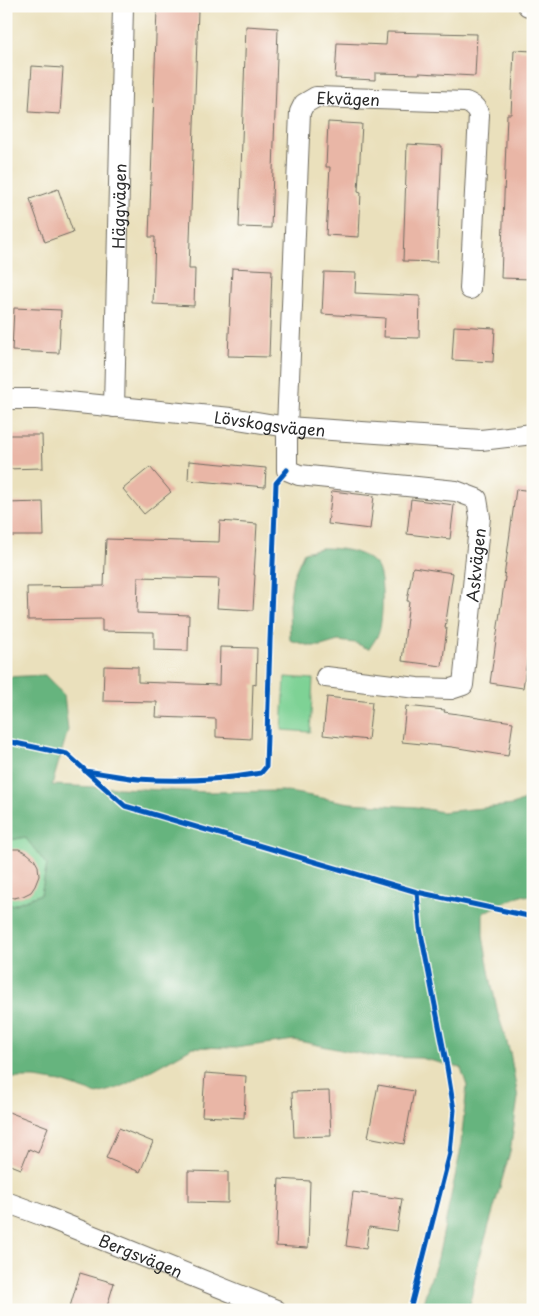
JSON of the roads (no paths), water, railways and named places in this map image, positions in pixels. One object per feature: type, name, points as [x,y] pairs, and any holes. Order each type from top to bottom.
[{"type":"street","name":"Häggvägen","points":[[114,407],[123,6]]},
{"type":"street","points":[[528,6],[533,7]]},
{"type":"street","name":"Ekvägen","points":[[287,427],[300,112],[304,104],[316,96],[466,102],[477,109],[470,289]]},
{"type":"street","name":"Lövskogsvägen","points":[[6,399],[37,399],[231,418],[287,427],[481,440],[533,434]]},
{"type":"street","name":"Askvägen","points":[[287,427],[287,470],[299,475],[456,491],[477,499],[480,516],[463,685],[452,689],[417,688],[326,677]]},
{"type":"street","name":"Bergsvägen","points":[[6,1202],[62,1223],[266,1308]]}]
